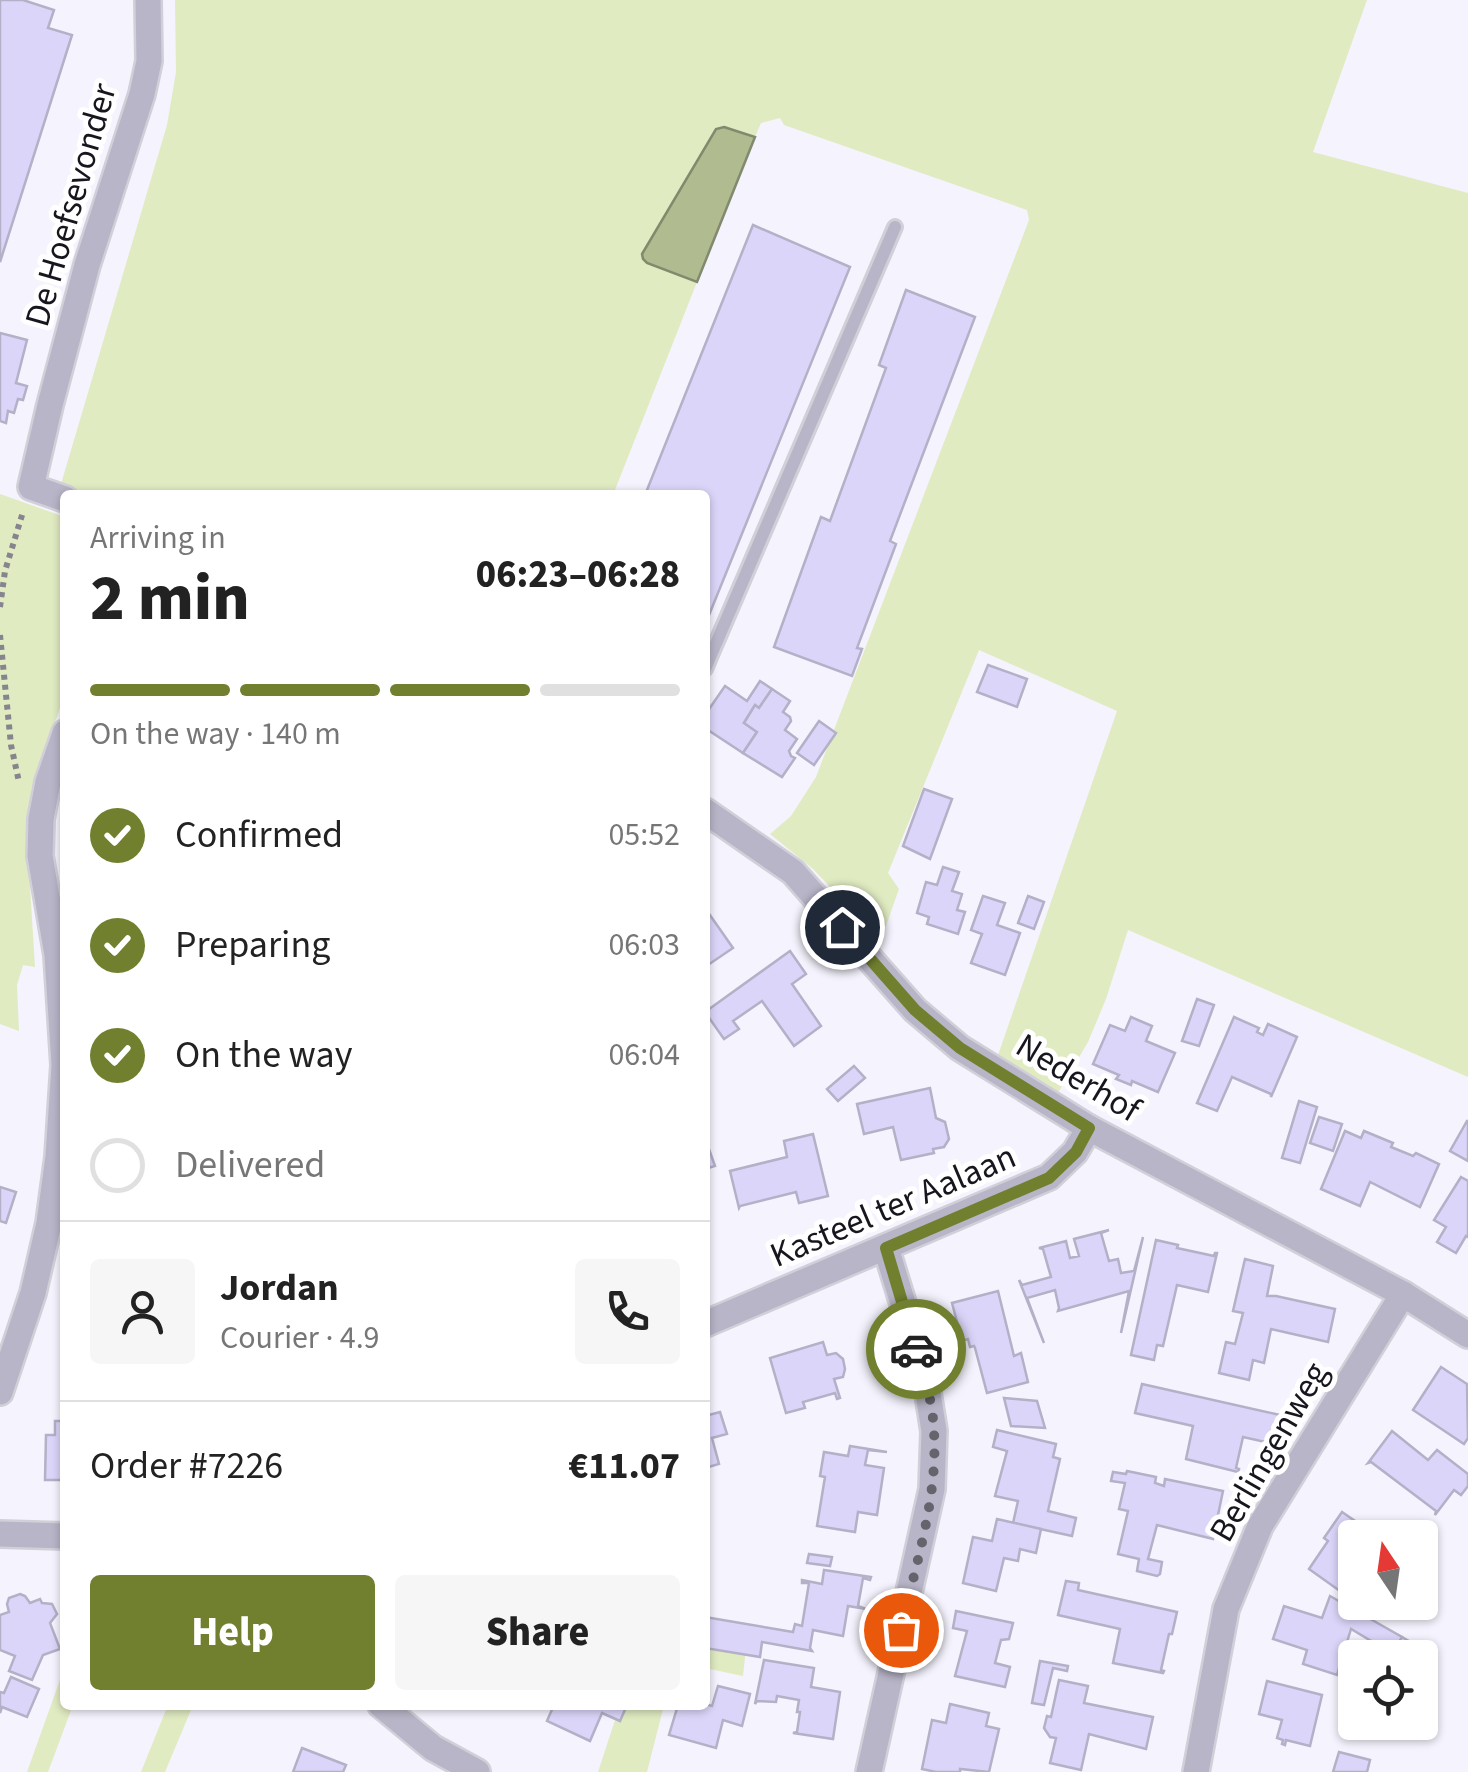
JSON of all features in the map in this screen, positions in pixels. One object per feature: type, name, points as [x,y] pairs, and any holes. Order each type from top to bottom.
[{"type":"street","name":"De Hoefsevonder","points":[[31,487],[87,265],[142,94],[149,61],[148,0]]},
{"type":"street","points":[[31,487],[60,497]]},
{"type":"street","points":[[60,747],[41,819],[40,856],[60,951]]},
{"type":"street","name":"Nederhof","points":[[710,814],[793,872],[915,1010],[960,1048],[1089,1128],[1404,1294],[1468,1334]]},
{"type":"street","points":[[0,1392],[33,1292],[49,1223],[60,1127]]},
{"type":"street","name":"Kasteel ter Aalaan","points":[[710,1322],[1049,1178],[1076,1152],[1089,1128]]},
{"type":"street","points":[[870,1772],[932,1489],[934,1431],[924,1375],[886,1248]]},
{"type":"street","name":"Berlingenweg","points":[[1196,1772],[1226,1608],[1260,1526],[1404,1294]]},
{"type":"street","points":[[0,1534],[60,1536]]},
{"type":"street","points":[[388,1710],[433,1748],[477,1772]]},
{"type":"lane","points":[[710,656],[896,227]]},
{"type":"path","points":[[0,607],[5,571],[31,487]]},
{"type":"path","points":[[0,634],[11,745],[21,789]]},
{"type":"shaded area","points":[[175,0],[1367,0],[1313,152],[1468,193],[1468,1077],[1128,930],[1088,1042],[1058,1093],[997,1058],[1117,711],[979,650],[888,873],[899,889],[881,940],[813,869],[770,834],[791,816],[816,777],[1029,220],[1027,210],[784,125],[780,118],[761,123],[755,137],[719,127],[642,254],[647,263],[697,282],[615,490],[77,490],[61,484],[167,125],[176,72]]},
{"type":"shaded area","points":[[724,127],[755,137],[697,282],[647,263],[642,254],[716,129]]},
{"type":"shaded area","points":[[0,494],[60,515],[60,708],[31,790],[29,870],[35,967],[23,965],[17,985],[19,1031],[0,1024]]},
{"type":"shaded area","points":[[710,1620],[748,1629],[743,1676],[710,1669]]},
{"type":"shaded area","points":[[60,1680],[60,1710],[71,1710],[48,1772],[27,1772]]},
{"type":"shaded area","points":[[166,1710],[191,1710],[165,1772],[141,1772]]},
{"type":"shaded area","points":[[618,1710],[663,1710],[647,1772],[598,1772]]},
{"type":"building","points":[[0,0],[23,0],[54,10],[48,28],[72,35],[0,262]]},
{"type":"building","points":[[753,225],[850,267],[710,613],[710,490],[647,490]]},
{"type":"building","points":[[906,290],[975,317],[890,541],[896,544],[857,648],[862,649],[852,676],[774,647],[821,517],[830,521],[886,368],[879,365]]},
{"type":"building","points":[[0,333],[27,340],[16,383],[27,386],[14,413],[8,411],[6,423],[0,421]]},
{"type":"building","points":[[988,665],[1027,679],[1017,707],[977,692]]},
{"type":"building","points":[[760,681],[772,689],[744,723],[757,732],[743,753],[710,731],[710,708],[725,686],[747,701]]},
{"type":"building","points":[[772,689],[790,701],[783,712],[791,721],[785,730],[797,739],[789,751],[795,758],[782,777],[743,753],[757,732],[744,723]]},
{"type":"building","points":[[819,721],[836,733],[814,765],[797,753]]},
{"type":"building","points":[[924,789],[952,799],[930,859],[903,846]]},
{"type":"building","points":[[943,867],[959,872],[952,891],[962,894],[957,910],[965,912],[958,934],[927,924],[929,917],[917,913],[926,882],[937,885]]},
{"type":"building","points":[[983,896],[1005,903],[997,925],[1020,933],[1005,975],[971,963],[982,934],[971,930]]},
{"type":"building","points":[[1028,896],[1044,902],[1034,929],[1018,923]]},
{"type":"building","points":[[710,915],[733,948],[710,964]]},
{"type":"building","points":[[790,951],[806,974],[792,984],[821,1026],[794,1046],[762,1001],[733,1021],[739,1029],[724,1039],[710,1019],[710,1008]]},
{"type":"building","points":[[1197,999],[1214,1005],[1199,1046],[1182,1041]]},
{"type":"building","points":[[1131,1017],[1152,1026],[1146,1041],[1175,1053],[1158,1092],[1116,1079],[1119,1075],[1093,1064],[1110,1025],[1125,1031]]},
{"type":"building","points":[[1234,1017],[1259,1028],[1257,1032],[1263,1035],[1268,1024],[1297,1037],[1271,1097],[1232,1077],[1217,1111],[1197,1103]]},
{"type":"building","points":[[854,1066],[865,1078],[838,1101],[827,1089]]},
{"type":"building","points":[[930,1088],[936,1118],[945,1122],[949,1139],[944,1147],[901,1160],[893,1127],[864,1134],[857,1104]]},
{"type":"building","points":[[1299,1101],[1317,1107],[1300,1163],[1282,1158]]},
{"type":"building","points":[[1319,1117],[1342,1124],[1333,1151],[1310,1143]]},
{"type":"building","points":[[1468,1121],[1468,1161],[1450,1151]]},
{"type":"building","points":[[1345,1131],[1361,1138],[1364,1131],[1393,1143],[1391,1147],[1439,1164],[1420,1207],[1370,1182],[1360,1206],[1321,1189]]},
{"type":"building","points":[[813,1134],[828,1196],[799,1203],[796,1192],[739,1208],[730,1171],[787,1157],[784,1141]]},
{"type":"building","points":[[1461,1177],[1468,1181],[1468,1237],[1456,1253],[1437,1242],[1446,1227],[1434,1220]]},
{"type":"building","points":[[0,1187],[16,1192],[6,1223],[0,1221]]},
{"type":"building","points":[[1109,1230],[1101,1233],[1109,1261],[1118,1259],[1121,1273],[1134,1271],[1143,1237],[1121,1333],[1129,1291],[1058,1311],[1055,1290],[1027,1298],[1044,1343],[1019,1280],[1022,1285],[1051,1277],[1043,1249],[1039,1248],[1066,1241],[1070,1258],[1079,1256],[1074,1239]]},
{"type":"building","points":[[1156,1240],[1214,1256],[1217,1253],[1208,1292],[1177,1285],[1163,1346],[1157,1345],[1154,1360],[1131,1355]]},
{"type":"building","points":[[1245,1259],[1273,1266],[1267,1296],[1335,1309],[1328,1342],[1271,1329],[1264,1363],[1253,1360],[1249,1380],[1219,1373],[1226,1342],[1235,1344],[1243,1313],[1233,1311]]},
{"type":"building","points":[[998,1291],[1014,1356],[1021,1353],[1028,1382],[987,1393],[975,1348],[970,1347],[968,1339],[962,1341],[952,1303]]},
{"type":"building","points":[[823,1342],[827,1355],[836,1353],[843,1359],[843,1377],[834,1379],[840,1398],[835,1393],[803,1402],[805,1408],[786,1413],[770,1358]]},
{"type":"building","points":[[1441,1367],[1467,1384],[1468,1438],[1464,1444],[1413,1410]]},
{"type":"building","points":[[1142,1384],[1280,1415],[1274,1444],[1243,1437],[1238,1472],[1186,1459],[1193,1426],[1135,1413]]},
{"type":"building","points":[[1004,1398],[1037,1401],[1045,1428],[1011,1426]]},
{"type":"building","points":[[720,1412],[727,1434],[712,1438],[719,1464],[710,1467],[710,1415]]},
{"type":"building","points":[[55,1421],[60,1421],[60,1480],[45,1480],[46,1435],[55,1435]]},
{"type":"building","points":[[997,1430],[1056,1444],[1053,1457],[1060,1459],[1048,1511],[1076,1518],[1072,1536],[1013,1523],[1018,1501],[995,1496],[1007,1451],[993,1447]]},
{"type":"building","points":[[1392,1431],[1428,1460],[1437,1450],[1468,1474],[1468,1486],[1461,1495],[1454,1490],[1435,1515],[1436,1511],[1368,1463]]},
{"type":"building","points":[[850,1446],[887,1452],[868,1450],[865,1465],[884,1468],[877,1515],[858,1512],[855,1532],[817,1526],[825,1477],[820,1476],[824,1452],[848,1456]]},
{"type":"building","points":[[1113,1472],[1156,1477],[1155,1483],[1164,1486],[1165,1479],[1223,1491],[1213,1539],[1157,1525],[1148,1559],[1162,1562],[1160,1574],[1137,1571],[1139,1559],[1118,1554],[1128,1511],[1119,1509],[1125,1483],[1111,1481]]},
{"type":"building","points":[[1342,1512],[1354,1520],[1338,1520],[1338,1590],[1309,1569],[1328,1541],[1324,1538]]},
{"type":"building","points":[[997,1519],[1041,1529],[1036,1553],[1020,1549],[1018,1561],[1004,1558],[996,1591],[963,1583],[973,1537],[992,1541]]},
{"type":"building","points":[[809,1554],[832,1557],[830,1566],[807,1563]]},
{"type":"building","points":[[824,1570],[871,1577],[863,1578],[858,1606],[866,1609],[848,1606],[843,1636],[813,1630],[812,1651],[762,1642],[760,1657],[710,1649],[710,1618],[793,1632],[795,1624],[802,1626],[809,1583],[802,1580],[822,1584]]},
{"type":"building","points":[[1066,1581],[1079,1583],[1078,1590],[1177,1612],[1163,1673],[1113,1663],[1120,1629],[1058,1615]]},
{"type":"building","points":[[20,1594],[30,1603],[40,1599],[52,1604],[57,1614],[50,1623],[60,1649],[43,1655],[32,1680],[9,1671],[15,1656],[0,1650],[0,1615],[9,1612],[9,1598]]},
{"type":"building","points":[[1330,1596],[1338,1601],[1338,1620],[1372,1620],[1402,1637],[1369,1640],[1351,1629],[1348,1640],[1338,1640],[1337,1675],[1303,1664],[1307,1650],[1273,1639],[1284,1606],[1322,1618]]},
{"type":"building","points":[[956,1611],[1013,1623],[1009,1639],[1001,1640],[995,1663],[1010,1667],[1005,1687],[955,1676],[967,1631],[953,1628]]},
{"type":"building","points":[[764,1660],[814,1668],[811,1687],[840,1692],[833,1739],[793,1733],[797,1732],[799,1700],[777,1696],[776,1702],[755,1704]]},
{"type":"building","points":[[1040,1661],[1068,1666],[1067,1671],[1053,1668],[1044,1705],[1032,1703]]},
{"type":"building","points":[[11,1677],[39,1689],[27,1717],[2,1707],[0,1713],[0,1692],[4,1693]]},
{"type":"building","points":[[1059,1680],[1088,1686],[1084,1703],[1153,1717],[1146,1749],[1089,1734],[1081,1770],[1050,1763],[1056,1738],[1050,1737],[1044,1728],[1047,1716],[1051,1717]]},
{"type":"building","points":[[1267,1681],[1322,1695],[1310,1746],[1286,1740],[1282,1744],[1283,1740],[1277,1738],[1282,1720],[1259,1714]]},
{"type":"building","points":[[718,1686],[750,1694],[742,1726],[723,1720],[716,1748],[669,1735],[676,1710],[710,1710]]},
{"type":"building","points":[[950,1704],[989,1713],[986,1726],[999,1729],[989,1772],[922,1769],[932,1720],[946,1723]]},
{"type":"building","points":[[552,1710],[625,1710],[620,1721],[602,1713],[590,1741],[547,1721]]},
{"type":"building","points":[[302,1748],[346,1765],[343,1772],[293,1772]]},
{"type":"building","points":[[1339,1752],[1370,1760],[1367,1772],[1333,1772]]},
{"type":"way so far","points":[[901,1630],[932,1489],[934,1431],[916,1349]]},
{"type":"route","points":[[842,927],[915,1010],[960,1048],[1089,1128],[1076,1152],[1049,1178],[886,1248],[916,1349]]}]
